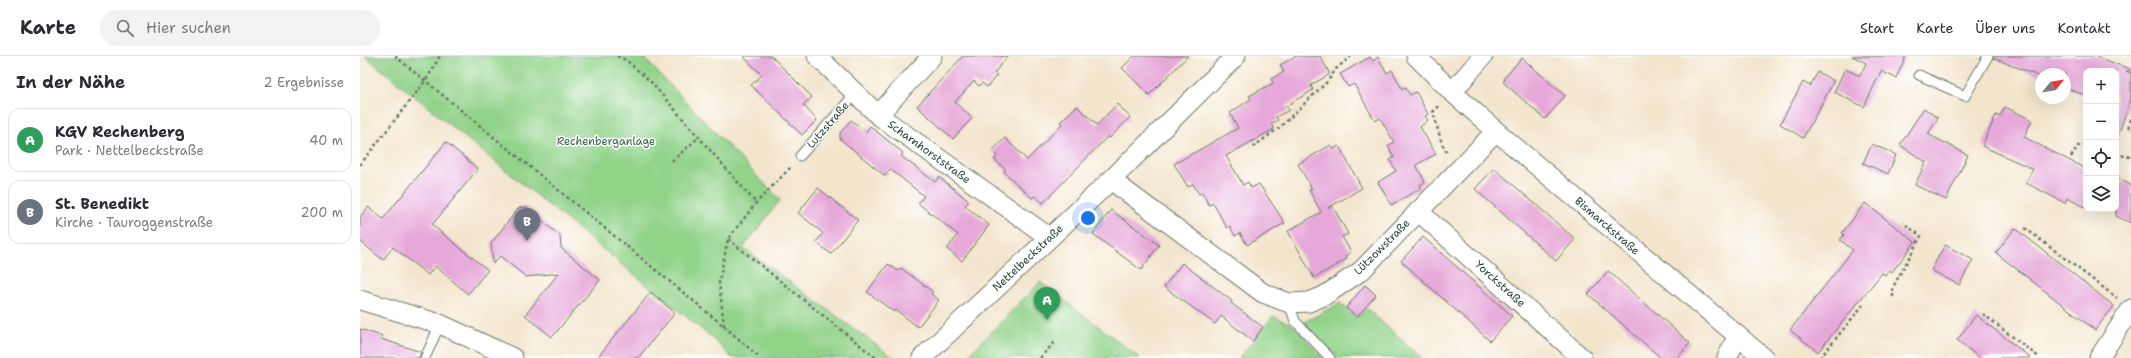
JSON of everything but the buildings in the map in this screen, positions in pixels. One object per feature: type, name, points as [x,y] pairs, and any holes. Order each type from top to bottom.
[{"type":"street","name":"Scharnhorststraße","points":[[817,56],[878,115],[1050,238]]},
{"type":"street","points":[[878,115],[932,56]]},
{"type":"street","name":"Nettelbeckstraße","points":[[922,358],[1111,180],[1236,56]]},
{"type":"street","name":"Bismarckstraße","points":[[1416,56],[1452,92],[1496,131],[1737,337],[1764,358]]},
{"type":"street","points":[[1452,92],[1483,56]]},
{"type":"street","name":"Lützowstraße","points":[[1111,180],[1263,293],[1289,303],[1309,302],[1324,296],[1361,271],[1496,131]]},
{"type":"street","name":"Yorckstraße","points":[[1418,211],[1582,358]]},
{"type":"street","points":[[360,300],[440,324],[512,358]]},
{"type":"street","points":[[2099,358],[2127,306]]},
{"type":"street","points":[[1727,358],[1737,337]]},
{"type":"lane","points":[[1919,74],[1965,96],[1988,56]]},
{"type":"lane","name":"Lutzstraße","points":[[800,156],[855,94]]},
{"type":"lane","points":[[1289,303],[1295,321],[1330,358]]},
{"type":"lane","points":[[425,358],[440,324]]},
{"type":"path","points":[[395,56],[724,326],[760,358]]},
{"type":"path","points":[[360,165],[426,80],[440,56]]},
{"type":"path","points":[[617,56],[626,60],[650,81],[756,203]]},
{"type":"path","points":[[1253,147],[1279,128],[1328,82],[1336,69],[1351,56]]},
{"type":"path","points":[[1451,160],[1442,144],[1434,112],[1452,92]]},
{"type":"path","points":[[2131,119],[2128,128],[2131,129]]},
{"type":"path","points":[[672,161],[699,137]]},
{"type":"path","points":[[2071,157],[2078,146],[2083,145]]},
{"type":"path","points":[[2119,154],[2127,157],[2131,156]]},
{"type":"path","points":[[724,326],[719,282],[728,239],[756,203],[800,156]]},
{"type":"path","points":[[1893,297],[1893,287],[1921,236],[1903,223]]},
{"type":"path","points":[[2025,228],[2127,306]]},
{"type":"path","points":[[728,239],[876,358]]},
{"type":"path","points":[[1820,358],[1863,305]]},
{"type":"path","points":[[1983,314],[2040,358]]},
{"type":"path","points":[[1040,358],[1055,342]]},
{"type":"green space","name":"Rechenberganlage","points":[[365,56],[642,56],[780,200],[743,248],[894,358],[732,358],[710,336]]},
{"type":"green space","points":[[1040,282],[1140,358],[966,358]]},
{"type":"green space","points":[[1340,303],[1357,318],[1366,308],[1422,358],[1337,358],[1303,323]]},
{"type":"green space","points":[[1273,316],[1294,326],[1323,358],[1239,358]]},
{"type":"place","name":"St. Benedikt","points":[[527,241]]},
{"type":"place","name":"KGV Rechenberg","points":[[1047,320]]}]
